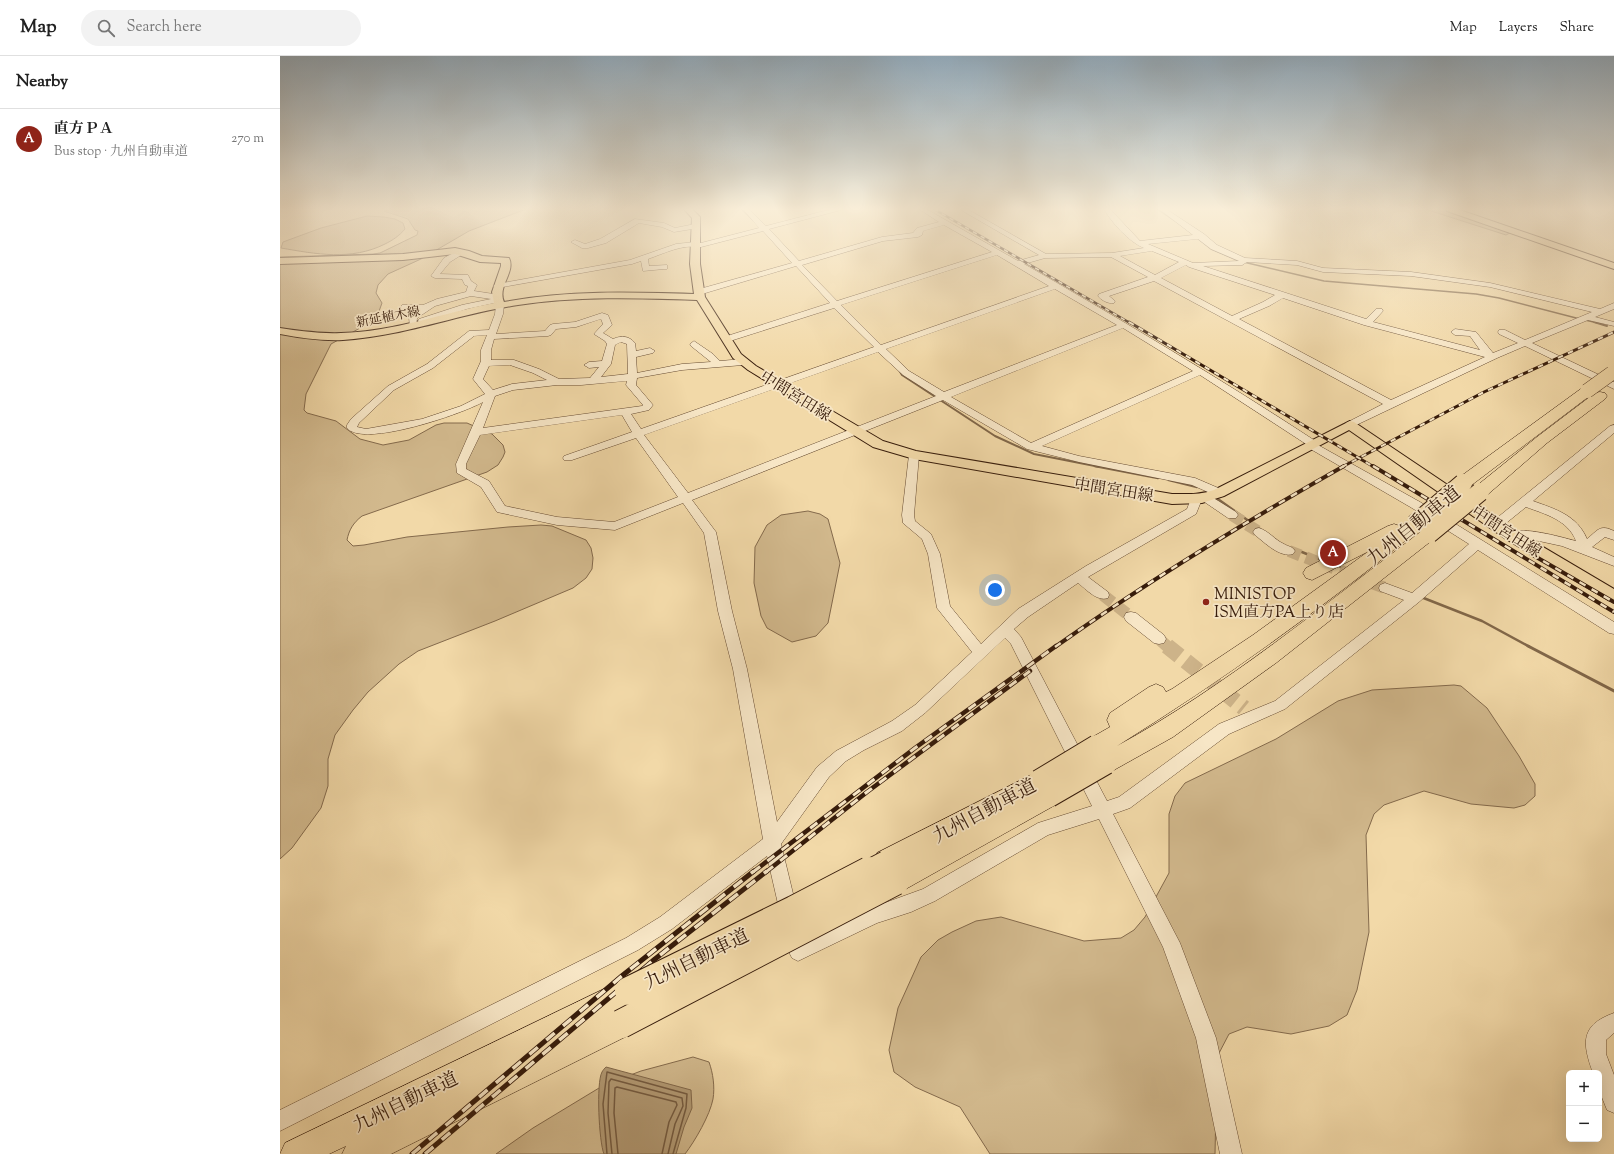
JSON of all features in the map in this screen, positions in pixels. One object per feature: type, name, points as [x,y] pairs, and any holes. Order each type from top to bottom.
[{"type":"highway","name":"九州自動車道","points":[[358,1154],[621,1024],[792,936],[890,871],[1098,749],[1164,730],[1269,657],[1418,527],[1434,508],[1463,483],[1613,379]]},
{"type":"highway","name":"九州自動車道","points":[[1418,527],[1480,492],[1542,440],[1593,394]]},
{"type":"highway","points":[[1312,573],[1418,527]]},
{"type":"highway","points":[[1041,783],[1098,749],[1156,693]]},
{"type":"highway","name":"九州自動車道","points":[[296,1154],[794,910],[890,871]]},
{"type":"main road","points":[[280,261],[303,260]]},
{"type":"main road","points":[[498,301],[497,286],[507,265],[506,260]]},
{"type":"main road","name":"中間宮田線","points":[[695,260],[700,295],[737,356],[743,362],[777,384],[855,432],[878,444],[914,455],[1172,499],[1207,497]]},
{"type":"main road","points":[[1597,260],[1614,266]]},
{"type":"main road","name":"新延植木線","points":[[280,331],[292,334],[326,337],[354,337],[413,325],[498,301],[580,297],[700,295]]},
{"type":"main road","points":[[1207,497],[1350,425]]},
{"type":"main road","name":"中間宮田線","points":[[1350,425],[1511,535],[1614,596]]},
{"type":"street","points":[[447,260],[435,276],[465,277],[468,283],[473,285],[470,292],[471,293]]},
{"type":"street","points":[[497,286],[570,274],[634,260]]},
{"type":"street","points":[[644,260],[646,269],[664,267]]},
{"type":"street","points":[[794,260],[835,304],[906,373],[943,396],[1031,447],[1079,459],[1195,482],[1207,497],[1232,515]]},
{"type":"street","points":[[700,295],[811,260]]},
{"type":"street","points":[[727,338],[974,260]]},
{"type":"street","points":[[1010,260],[1124,325],[1242,397],[1358,473],[1416,505],[1614,629]]},
{"type":"street","points":[[1017,264],[1030,260]]},
{"type":"street","points":[[1122,260],[1391,404]]},
{"type":"street","points":[[1180,260],[1368,323],[1492,356]]},
{"type":"street","points":[[1240,260],[1244,262]]},
{"type":"street","points":[[1111,301],[1102,296],[1189,264],[1217,262],[1297,263],[1323,270],[1390,272],[1462,280],[1508,288],[1600,311]]},
{"type":"street","points":[[1244,262],[1240,268],[1254,286]]},
{"type":"street","points":[[568,458],[1056,286]]},
{"type":"street","points":[[413,325],[415,315],[441,301],[454,299],[471,293],[498,301],[499,314],[486,350],[485,363],[478,379],[490,394]]},
{"type":"street","points":[[1232,319],[1266,304],[1281,295]]},
{"type":"street","points":[[1350,425],[1492,356],[1525,344],[1614,306]]},
{"type":"street","points":[[405,307],[426,308]]},
{"type":"street","points":[[1368,323],[1379,311]]},
{"type":"street","points":[[593,381],[606,364],[611,344],[609,339],[598,334],[608,325],[605,317],[602,316],[576,324],[553,328],[548,334],[472,333],[430,366],[391,388],[354,421],[352,428],[358,431],[366,432],[424,422],[465,408],[490,394],[512,387],[557,382],[593,381],[634,376],[682,367],[743,362]]},
{"type":"street","points":[[1583,318],[1613,324]]},
{"type":"street","points":[[490,394],[476,432],[461,464],[461,471],[485,484],[501,509],[541,519],[586,525],[615,526],[1124,325]]},
{"type":"street","points":[[1455,332],[1473,334],[1492,356]]},
{"type":"street","points":[[1502,332],[1525,344],[1613,379]]},
{"type":"street","points":[[476,432],[645,408],[648,405],[631,385],[634,376],[630,341],[618,339],[611,344]]},
{"type":"street","points":[[694,344],[697,349],[713,357],[717,364]]},
{"type":"street","points":[[631,354],[650,351]]},
{"type":"street","points":[[485,363],[511,362],[536,371],[557,382]]},
{"type":"street","points":[[589,365],[606,364]]},
{"type":"street","points":[[1031,447],[1199,372]]},
{"type":"street","points":[[625,412],[638,433],[710,532],[725,611],[740,669],[772,842],[798,952],[874,915],[911,903],[1044,829],[1124,803],[1224,728],[1237,722],[1248,712],[1268,712],[1280,705],[1414,599],[1478,544]]},
{"type":"street","points":[[1496,525],[1614,428]]},
{"type":"street","points":[[914,455],[908,515],[909,523],[927,537],[934,554],[944,608],[980,652]]},
{"type":"street","points":[[280,1122],[632,944],[666,923],[772,842],[828,768],[841,756],[897,726],[920,709],[1023,613],[1079,577],[1192,511],[1207,497]]},
{"type":"street","points":[[1524,502],[1554,513],[1572,524],[1578,533],[1584,548]]},
{"type":"street","points":[[1584,548],[1604,531],[1614,536]]},
{"type":"street","points":[[1259,532],[1279,547],[1289,551]]},
{"type":"street","points":[[1511,535],[1548,537],[1584,548],[1614,562]]},
{"type":"street","points":[[1079,577],[1103,595]]},
{"type":"street","points":[[1385,588],[1414,599]]},
{"type":"street","points":[[1131,617],[1159,640]]},
{"type":"street","points":[[1006,630],[1016,641],[1171,943],[1206,1038],[1231,1154]]},
{"type":"street","points":[[1614,1023],[1605,1026],[1596,1036],[1596,1054],[1614,1103]]},
{"type":"shaded area","points":[[280,260],[418,260],[388,274],[378,285],[376,293],[382,303],[378,314],[371,322],[331,344],[306,394],[304,410],[307,413],[336,421],[360,439],[383,445],[409,440],[436,425],[444,423],[467,423],[492,434],[503,445],[505,452],[498,465],[487,472],[362,516],[352,527],[347,540],[353,546],[407,537],[508,527],[541,525],[552,526],[586,540],[591,548],[593,558],[592,569],[586,578],[573,588],[495,621],[418,651],[399,664],[368,692],[335,735],[328,759],[328,786],[321,808],[292,848],[280,859]]},
{"type":"shaded area","points":[[808,511],[820,514],[828,519],[840,563],[828,623],[816,636],[792,642],[767,628],[761,616],[754,583],[755,547],[767,525],[781,515]]},
{"type":"shaded area","points":[[1454,685],[1461,686],[1487,708],[1519,756],[1535,784],[1535,796],[1525,805],[1514,808],[1471,804],[1424,791],[1384,805],[1374,814],[1366,835],[1369,932],[1357,990],[1347,1015],[1329,1026],[1291,1034],[1247,1027],[1229,1034],[1217,1057],[1215,1154],[990,1154],[960,1107],[915,1087],[894,1072],[889,1050],[898,1008],[921,957],[938,940],[976,921],[1001,917],[1084,941],[1121,938],[1134,930],[1145,917],[1169,873],[1169,814],[1175,796],[1185,783],[1276,739],[1338,701],[1372,690]]},
{"type":"shaded area","points":[[693,1057],[709,1062],[712,1071],[714,1094],[705,1120],[685,1154],[496,1154],[533,1128],[604,1085],[641,1071]]},
{"type":"water","points":[[606,1067],[691,1090],[692,1108],[684,1127],[676,1154],[604,1154],[599,1113],[599,1088],[602,1072]]},
{"type":"waterway","points":[[1237,260],[1324,281],[1476,294],[1499,298],[1580,319]]},
{"type":"waterway","points":[[1585,320],[1595,322]]},
{"type":"waterway","points":[[1595,322],[1607,326]]},
{"type":"waterway","points":[[899,370],[902,375],[995,436],[1034,454],[1100,467]]},
{"type":"waterway","points":[[1095,466],[1158,478]]},
{"type":"waterway","points":[[1169,480],[1197,487]]},
{"type":"waterway","points":[[1215,497],[1260,529]]},
{"type":"waterway","points":[[1292,548],[1324,561]]},
{"type":"waterway","points":[[1336,565],[1347,569]]},
{"type":"waterway","points":[[1421,597],[1482,621],[1530,647]]},
{"type":"waterway","points":[[1528,646],[1614,691]]},
{"type":"tunnel","points":[[1232,515],[1259,532]]},
{"type":"tunnel","points":[[1289,551],[1385,588]]},
{"type":"tunnel","points":[[1103,595],[1131,617]]},
{"type":"tunnel","points":[[1159,639],[1168,647]]},
{"type":"tunnel","points":[[1167,646],[1244,708]]},
{"type":"railway","points":[[1022,260],[1130,323]]},
{"type":"railway","points":[[1129,322],[1359,458]]},
{"type":"railway","points":[[1359,458],[1484,392],[1614,332]]},
{"type":"railway","points":[[1342,467],[1359,458]]},
{"type":"railway","points":[[1359,458],[1374,467]]},
{"type":"railway","points":[[1055,647],[1125,599],[1197,553],[1344,466]]},
{"type":"railway","points":[[1373,466],[1614,612]]},
{"type":"railway","points":[[1531,554],[1614,602]]},
{"type":"railway","points":[[753,872],[915,748],[1056,646]]},
{"type":"railway","points":[[766,872],[867,792],[1030,671]]},
{"type":"railway","points":[[412,1154],[623,975],[754,871]]},
{"type":"railway","points":[[425,1154],[655,959],[767,871]]},
{"type":"place","name":"直方ＰＡ","points":[[1333,553]]},
{"type":"place","name":"MINISTOP ISM直方PA上り店","points":[[1206,602]]}]
